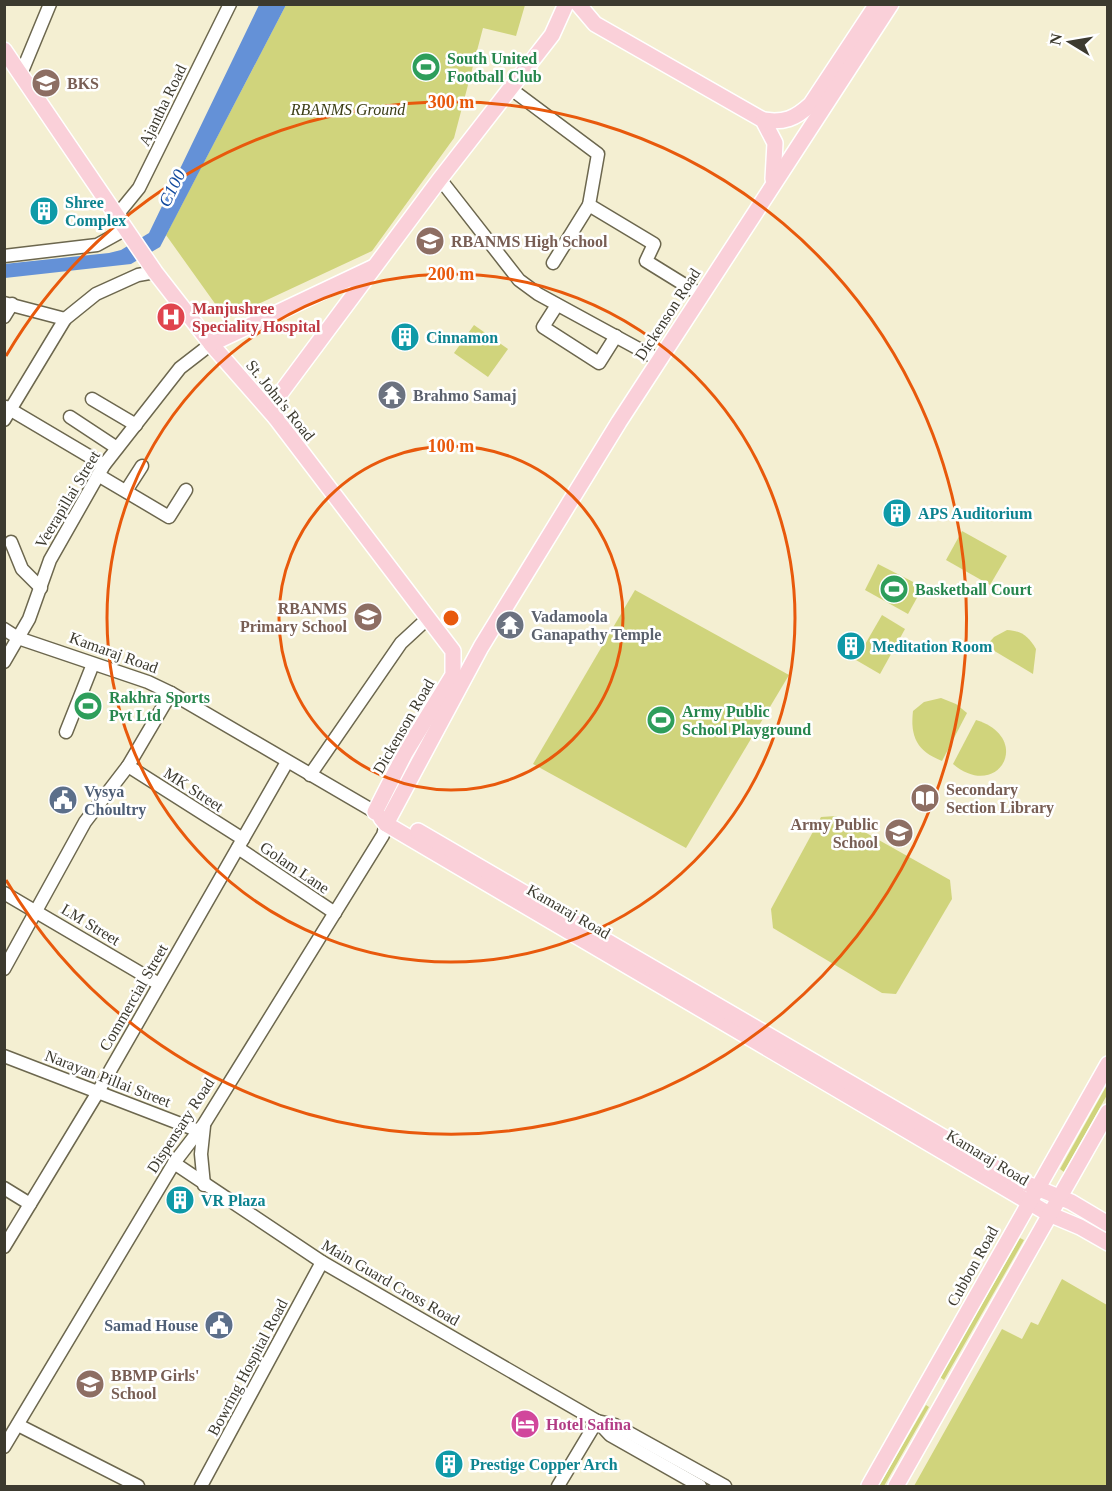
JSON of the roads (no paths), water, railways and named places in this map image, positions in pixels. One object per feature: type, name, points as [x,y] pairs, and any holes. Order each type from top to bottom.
[{"type":"main road","points":[[275,417],[274,402],[440,179],[552,35],[566,4]]},
{"type":"main road","points":[[578,4],[595,24],[762,120],[774,144],[776,163],[772,185]]},
{"type":"main road","name":"Dickenson Road","points":[[388,820],[481,647],[659,360],[772,185],[863,35],[877,4]]},
{"type":"main road","name":"Dickenson Road","points":[[762,120],[785,122],[800,115],[811,104],[863,35],[891,4]]},
{"type":"main road","points":[[552,35],[571,24],[595,24]]},
{"type":"main road","name":"St. John's Road","points":[[4,50],[155,272],[211,344],[275,417],[453,651]]},
{"type":"main road","points":[[211,344],[378,265]]},
{"type":"main road","points":[[453,651],[467,654],[481,647]]},
{"type":"main road","name":"Dickenson Road","points":[[375,812],[405,753],[453,675],[455,668],[453,651]]},
{"type":"main road","name":"Kamaraj Road","points":[[375,812],[870,1101],[1015,1179],[1059,1197],[1107,1224]]},
{"type":"main road","name":"Cubbon Road","points":[[869,1486],[1107,1064]]},
{"type":"main road","name":"Kamaraj Road","points":[[870,1101],[1028,1202],[1107,1243]]},
{"type":"main road","points":[[896,1486],[1107,1112]]},
{"type":"main road","points":[[926,1387],[945,1399]]},
{"type":"street","points":[[21,74],[50,4]]},
{"type":"street","name":"Ajantha Road","points":[[117,215],[139,188],[230,4]]},
{"type":"street","points":[[511,89],[598,154],[589,205],[553,263]]},
{"type":"street","points":[[440,179],[519,280],[557,305],[659,360]]},
{"type":"street","points":[[589,205],[654,244],[646,261],[701,295]]},
{"type":"street","points":[[4,256],[97,245],[129,233]]},
{"type":"street","points":[[155,272],[138,275],[96,294],[65,319],[7,412],[101,470],[126,491],[169,517],[186,490]]},
{"type":"street","points":[[4,317],[8,304],[65,319]]},
{"type":"street","points":[[557,305],[543,327],[599,363],[616,336]]},
{"type":"street","name":"Veerapillai Street","points":[[4,662],[29,619],[50,560],[101,470],[180,368],[211,344]]},
{"type":"street","points":[[92,399],[136,425]]},
{"type":"street","points":[[70,417],[117,448]]},
{"type":"street","points":[[126,491],[142,466]]},
{"type":"street","points":[[11,542],[22,569],[41,588]]},
{"type":"street","points":[[310,775],[401,643],[427,619]]},
{"type":"street","name":"Kamaraj Road","points":[[4,629],[18,638],[148,682],[171,693],[375,812]]},
{"type":"street","points":[[66,732],[93,664]]},
{"type":"street","points":[[4,969],[85,822],[128,766],[171,693]]},
{"type":"street","name":"Commercial Street","points":[[4,1247],[98,1091],[287,762]]},
{"type":"street","name":"MK Street","points":[[128,766],[240,844]]},
{"type":"street","name":"Dispensary Road","points":[[4,1447],[174,1163],[201,1127],[383,835],[388,820]]},
{"type":"street","name":"Golam Lane","points":[[240,844],[335,913]]},
{"type":"street","name":"LM Street","points":[[4,893],[159,984]]},
{"type":"street","name":"Narayan Pillai Street","points":[[4,1056],[201,1127]]},
{"type":"street","points":[[201,1127],[204,1185]]},
{"type":"street","name":"Main Guard Cross Road","points":[[174,1163],[322,1262],[597,1420],[615,1425],[725,1486]]},
{"type":"street","points":[[4,1188],[30,1204]]},
{"type":"street","name":"Bowring Hospital Road","points":[[201,1486],[322,1262]]},
{"type":"street","points":[[558,1486],[597,1420]]},
{"type":"street","name":"Main Guard Cross Road","points":[[597,1420],[610,1435],[700,1486]]},
{"type":"street","points":[[18,1425],[138,1486]]},
{"type":"water","name":"C100","points":[[259,5],[286,5],[160,247],[131,264],[5,278],[4,264],[109,253],[121,250],[149,233]]},
{"type":"place","name":"South United Football Club","points":[[426,67]]},
{"type":"place","name":"BKS","points":[[46,83]]},
{"type":"place","name":"Shree Complex","points":[[44,211]]},
{"type":"place","name":"RBANMS High School","points":[[430,241]]},
{"type":"place","name":"Manjushree Speciality Hospital","points":[[171,317]]},
{"type":"place","name":"Cinnamon","points":[[405,337]]},
{"type":"place","name":"Brahmo Samaj","points":[[392,395]]},
{"type":"place","name":"APS Auditorium","points":[[897,513]]},
{"type":"place","name":"Basketball Court","points":[[894,589]]},
{"type":"place","name":"RBANMS Primary School","points":[[368,617]]},
{"type":"place","name":"Vadamoola Ganapathy Temple","points":[[510,625]]},
{"type":"place","name":"Meditation Room","points":[[851,646]]},
{"type":"place","name":"Rakhra Sports Pvt Ltd","points":[[88,706]]},
{"type":"place","name":"Army Public School Playground","points":[[661,720]]},
{"type":"place","name":"Secondary Section Library","points":[[925,798]]},
{"type":"place","name":"Vysya Choultry","points":[[63,800]]},
{"type":"place","name":"Army Public School","points":[[899,833]]},
{"type":"place","name":"VR Plaza","points":[[180,1200]]},
{"type":"place","name":"Samad House","points":[[219,1325]]},
{"type":"place","name":"BBMP Girls' School","points":[[90,1384]]},
{"type":"place","name":"Hotel Safina","points":[[525,1424]]},
{"type":"place","name":"Prestige Copper Arch","points":[[449,1464]]},
{"type":"park label","name":"RBANMS Ground","points":[[348,109]]}]
